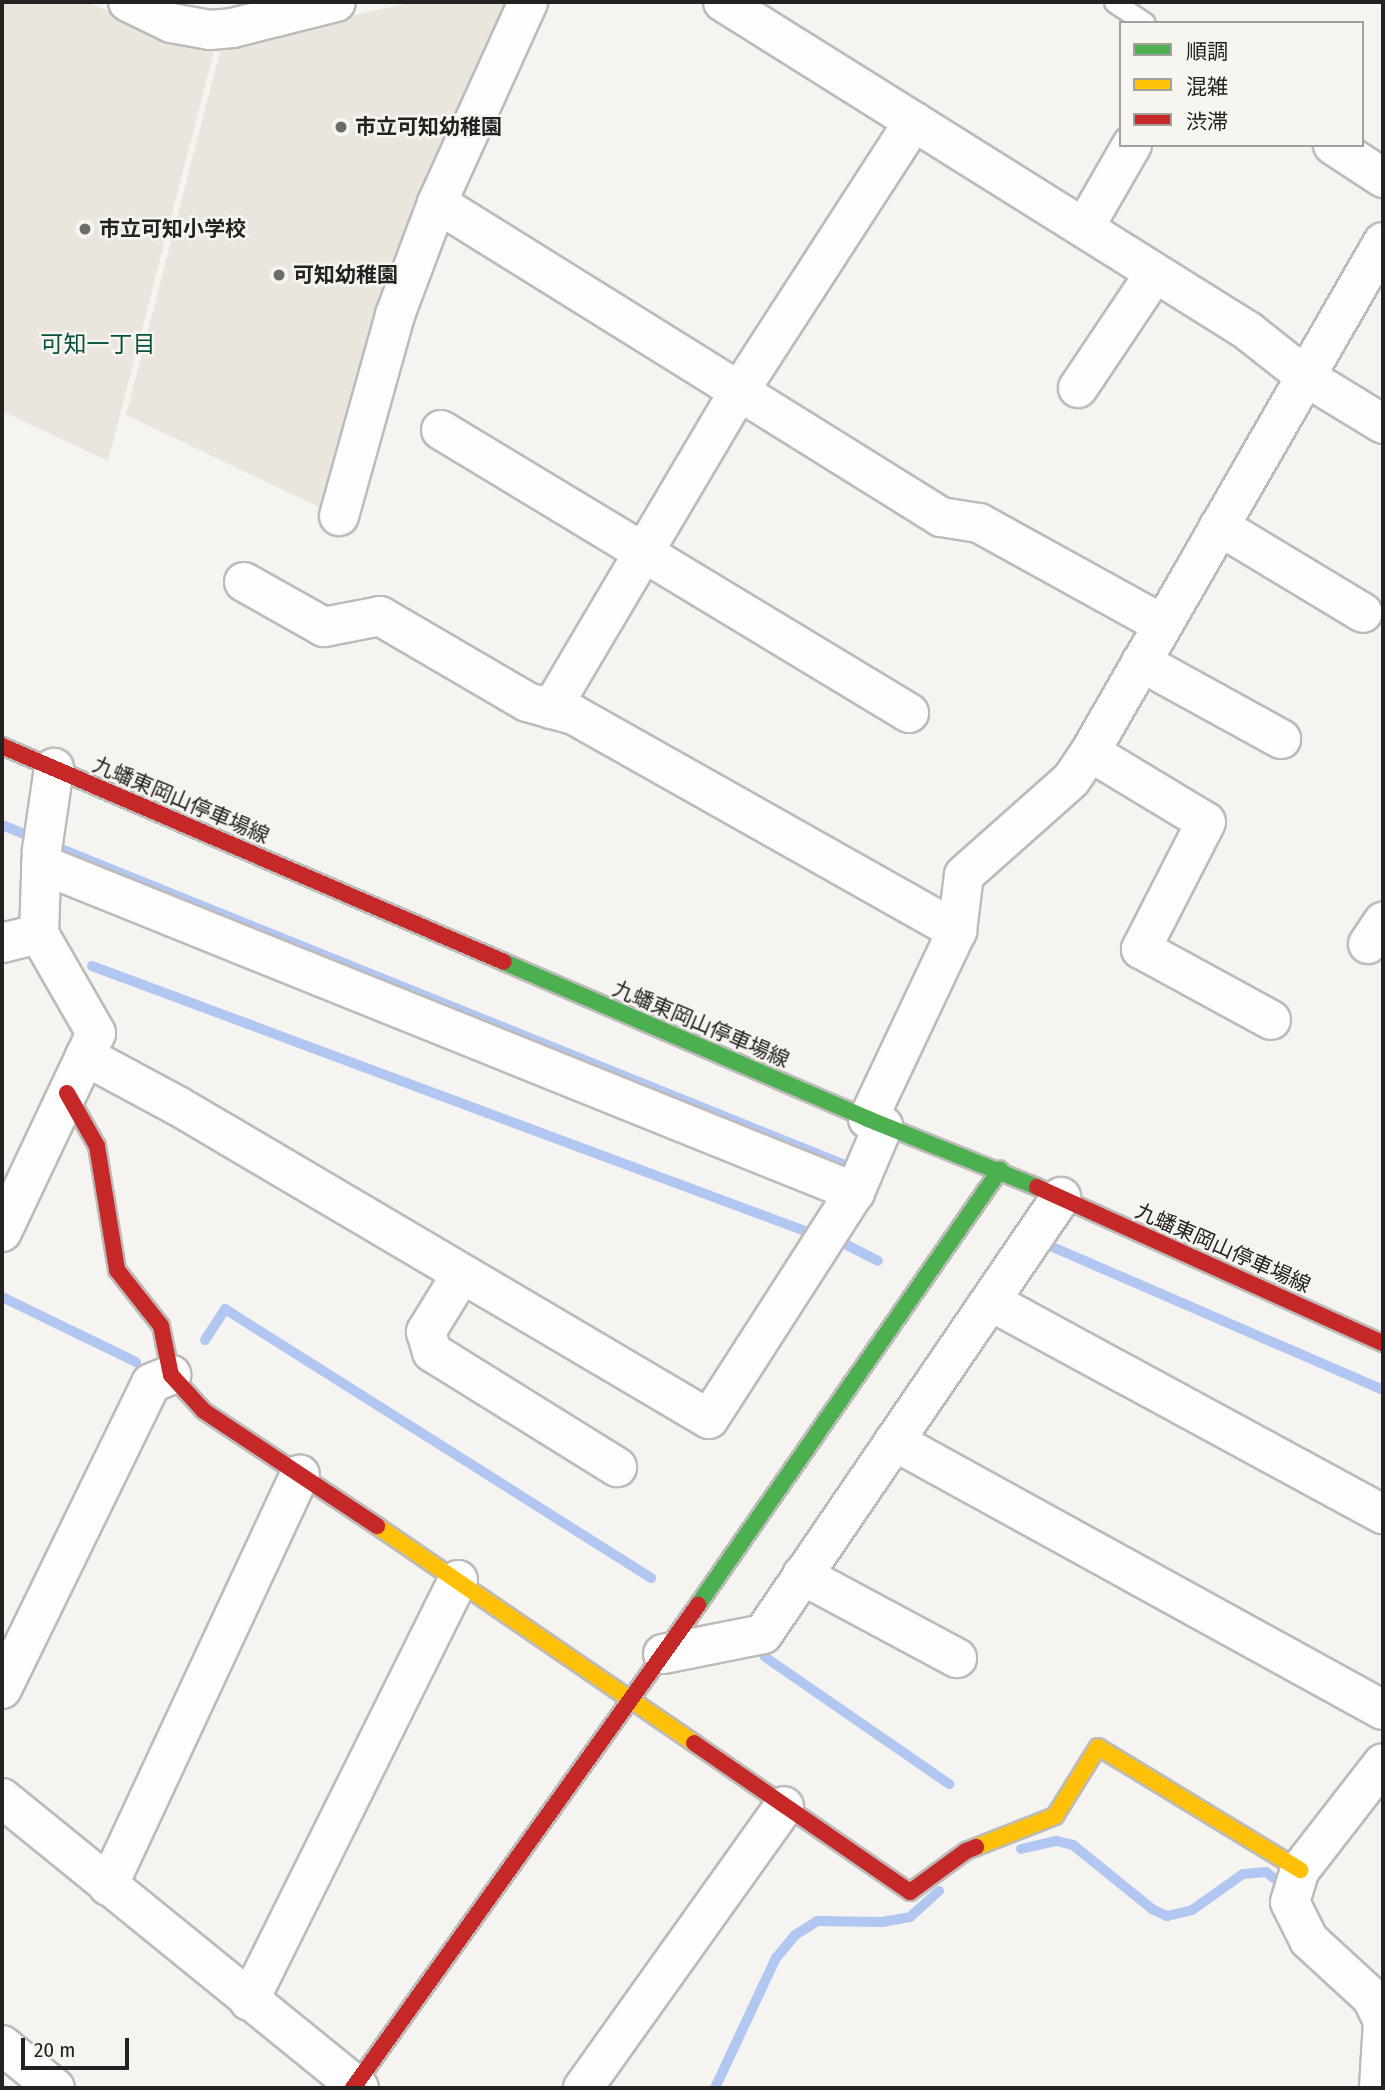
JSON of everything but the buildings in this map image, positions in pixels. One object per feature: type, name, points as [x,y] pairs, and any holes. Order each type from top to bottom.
[{"type":"street","points":[[128,2],[170,23],[210,30],[244,25],[336,2]]},
{"type":"street","points":[[339,516],[395,315],[437,202],[528,2]]},
{"type":"street","points":[[723,2],[1248,331],[1306,377],[1383,424]]},
{"type":"street","points":[[551,709],[740,390],[914,121]]},
{"type":"street","points":[[1084,228],[1131,147]]},
{"type":"street","points":[[1336,147],[1383,178]]},
{"type":"street","points":[[437,202],[941,517],[979,523],[1162,624]]},
{"type":"street","points":[[85,1056],[178,1106],[709,1419],[855,1192],[876,1123],[957,931],[964,874],[1071,780],[1090,752],[1383,242]]},
{"type":"street","points":[[1078,388],[1155,273]]},
{"type":"street","points":[[441,430],[909,713]]},
{"type":"street","points":[[1219,526],[1363,613]]},
{"type":"street","points":[[244,582],[324,627],[380,616],[527,702],[574,715],[957,931]]},
{"type":"street","points":[[1141,662],[1281,739]]},
{"type":"street","name":"九蟠東岡山停車場線","points":[[2,746],[876,1123],[1000,1170],[1383,1343]]},
{"type":"street","points":[[1090,752],[1206,822],[1141,949],[1271,1020]]},
{"type":"street","points":[[2,1232],[96,1033],[39,934],[43,850],[54,768]]},
{"type":"street","points":[[43,850],[855,1192]]},
{"type":"street","points":[[2,943],[39,934]]},
{"type":"street","points":[[67,1093],[97,1146],[117,1270],[161,1326],[171,1375],[204,1411],[458,1580],[910,1892],[966,1851],[1055,1816],[1098,1746],[1300,1870]]},
{"type":"street","points":[[2,1798],[355,2087],[632,1700],[1000,1170]]},
{"type":"street","points":[[663,1654],[763,1634],[1061,1197]]},
{"type":"street","points":[[461,1275],[426,1332],[432,1352],[617,1467]]},
{"type":"street","points":[[990,1301],[1383,1514]]},
{"type":"street","points":[[2,1689],[151,1383],[171,1375]]},
{"type":"street","points":[[894,1441],[1383,1710]]},
{"type":"street","points":[[108,1886],[300,1475]]},
{"type":"street","points":[[802,1575],[957,1658]]},
{"type":"street","points":[[249,2001],[458,1580]]},
{"type":"street","points":[[1379,2088],[1383,2021],[1372,1998],[1310,1940],[1290,1902],[1300,1870],[1383,1763]]},
{"type":"street","points":[[583,2088],[784,1806]]},
{"type":"street","points":[[2,2045],[55,2088]]},
{"type":"lane","points":[[1114,2],[1143,21]]},
{"type":"shaded area","name":"市立可知小学校","points":[[2,2],[86,2],[196,47],[215,47],[108,461],[2,411]]},
{"type":"shaded area","name":"可知幼稚園","points":[[414,2],[512,2],[325,510],[126,415],[222,44]]},
{"type":"waterway","points":[[2,825],[36,839]]},
{"type":"waterway","points":[[51,845],[850,1167]]},
{"type":"waterway","points":[[92,966],[813,1234]]},
{"type":"waterway","points":[[843,1243],[878,1261]]},
{"type":"waterway","points":[[1048,1245],[1383,1390]]},
{"type":"waterway","points":[[2,1297],[136,1362]]},
{"type":"waterway","points":[[205,1340],[225,1309],[651,1578]]},
{"type":"waterway","points":[[765,1657],[949,1784]]},
{"type":"waterway","points":[[1021,1849],[1057,1841],[1073,1845],[1152,1909],[1167,1916],[1192,1910],[1243,1874],[1266,1872],[1275,1879]]},
{"type":"waterway","points":[[715,2088],[776,1958],[795,1935],[817,1921],[882,1922],[910,1917],[939,1891]]},
{"type":"traffic: fast","points":[[504,962],[868,1119],[1037,1187]]},
{"type":"traffic: fast","points":[[698,1605],[1000,1170]]},
{"type":"traffic: slow","points":[[377,1526],[694,1743]]},
{"type":"traffic: slow","points":[[976,1847],[1055,1816],[1098,1747],[1300,1870]]},
{"type":"traffic: jam","points":[[2,746],[504,962]]},
{"type":"traffic: jam","points":[[67,1093],[97,1146],[117,1270],[161,1326],[171,1375],[204,1411],[377,1526]]},
{"type":"traffic: jam","points":[[1037,1187],[1383,1343]]},
{"type":"traffic: jam","points":[[353,2088],[698,1605]]},
{"type":"traffic: jam","points":[[694,1743],[910,1892],[966,1851],[976,1847]]},
{"type":"place","name":"市立可知幼稚園","points":[[341,127]]},
{"type":"place","name":"市立可知小学校","points":[[85,229]]},
{"type":"place","name":"可知幼稚園","points":[[279,275]]},
{"type":"district","name":"可知一丁目","points":[[98,344]]}]
